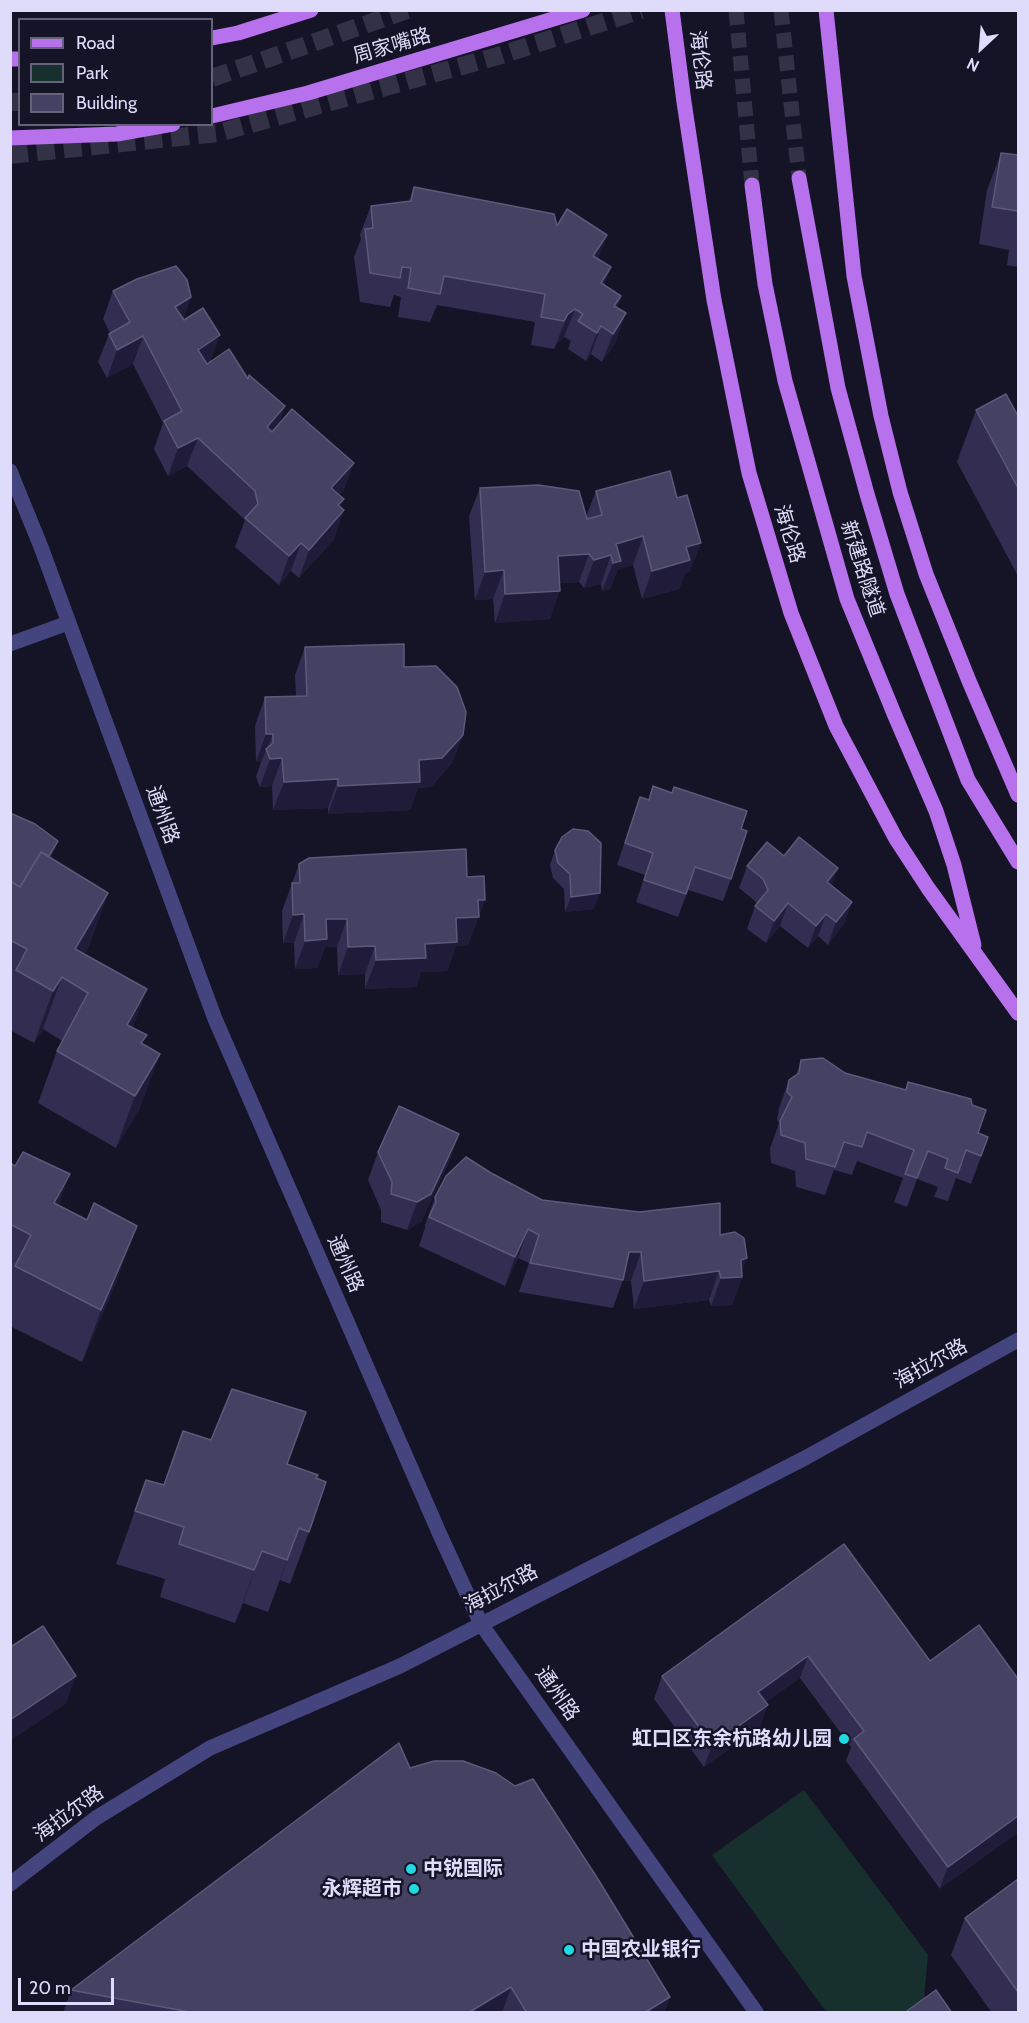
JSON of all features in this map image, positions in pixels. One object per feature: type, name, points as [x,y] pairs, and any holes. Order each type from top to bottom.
[{"type":"main road","points":[[213,38],[238,33],[311,10]]},
{"type":"main road","name":"周家嘴路","points":[[213,116],[308,93],[583,10]]},
{"type":"main road","name":"海伦路","points":[[672,10],[714,300],[749,473],[791,613],[836,726],[896,839],[1018,1013]]},
{"type":"main road","points":[[826,10],[854,276],[881,416],[900,492],[926,574],[1018,795]]},
{"type":"main road","points":[[10,138],[117,134],[162,126]]},
{"type":"main road","name":"新建路隧道","points":[[799,178],[838,388],[897,594],[968,780],[1018,862]]},
{"type":"main road","name":"新建路隧道","points":[[752,185],[765,284],[785,381],[828,534],[847,599],[936,811],[954,865],[975,953]]},
{"type":"street","name":"通州路","points":[[10,471],[215,1019],[481,1624],[756,2013]]},
{"type":"street","points":[[10,644],[68,623]]},
{"type":"street","name":"海拉尔路","points":[[10,1884],[96,1818],[210,1748],[400,1666],[805,1458],[1018,1340]]},
{"type":"green space","points":[[804,1790],[928,1955],[923,2010],[920,2012],[826,2012],[712,1855]]},
{"type":"building","points":[[1001,153],[1018,155],[1018,211],[992,207]]},
{"type":"building","points":[[414,187],[554,214],[557,226],[567,209],[607,235],[593,256],[611,267],[601,283],[621,296],[614,306],[626,313],[613,334],[601,326],[597,333],[578,321],[583,314],[575,309],[564,321],[541,317],[545,294],[444,276],[440,294],[408,288],[411,268],[402,267],[400,278],[370,273],[365,229],[373,228],[371,206],[411,201]]},
{"type":"building","points":[[176,266],[187,280],[191,297],[175,307],[184,320],[203,308],[220,335],[198,350],[207,364],[229,349],[248,379],[249,375],[285,406],[267,427],[272,432],[292,409],[354,463],[331,488],[344,499],[338,505],[344,510],[309,550],[301,543],[289,556],[245,518],[258,504],[255,491],[198,438],[178,448],[164,421],[182,411],[143,336],[117,350],[109,334],[130,322],[113,291],[137,279]]},
{"type":"building","points":[[1006,394],[1018,416],[1018,488],[976,410]]},
{"type":"building","points":[[670,471],[677,498],[687,495],[701,543],[686,547],[690,560],[652,571],[643,536],[616,544],[621,561],[613,563],[611,555],[594,560],[589,554],[558,556],[560,591],[505,594],[504,570],[485,572],[480,488],[538,485],[579,491],[587,519],[602,515],[596,491]]},
{"type":"building","points":[[404,644],[404,667],[436,666],[457,687],[466,712],[463,735],[442,758],[419,760],[420,782],[338,786],[338,779],[284,782],[282,758],[270,759],[266,749],[273,743],[273,734],[266,734],[265,697],[307,696],[305,647]]},
{"type":"building","points":[[653,786],[672,793],[674,787],[747,811],[741,829],[747,831],[731,879],[695,867],[686,894],[644,880],[653,853],[625,843],[640,797],[649,800]]},
{"type":"building","points":[[10,813],[35,824],[58,841],[49,856],[41,852],[20,887],[10,881]]},
{"type":"building","points":[[573,829],[588,831],[601,843],[600,893],[571,897],[570,874],[558,863],[555,850],[562,837]]},
{"type":"building","points":[[799,837],[838,868],[827,882],[852,902],[836,922],[826,914],[816,926],[788,903],[774,921],[755,906],[768,890],[763,879],[747,866],[767,842],[784,856]]},
{"type":"building","points":[[466,849],[467,877],[484,876],[485,900],[478,900],[479,917],[456,918],[457,942],[425,944],[426,958],[376,960],[375,946],[348,947],[347,919],[326,919],[327,939],[305,941],[304,914],[293,915],[292,883],[300,883],[299,864],[309,858]]},
{"type":"building","points":[[41,852],[108,893],[75,949],[147,989],[127,1025],[147,1035],[141,1043],[160,1054],[135,1096],[57,1051],[88,993],[62,977],[53,991],[16,970],[27,949],[10,940],[10,881],[20,887]]},
{"type":"building","points":[[823,1058],[845,1073],[906,1090],[908,1082],[971,1099],[972,1105],[986,1110],[978,1133],[988,1137],[981,1156],[966,1150],[958,1173],[945,1168],[948,1159],[928,1151],[917,1178],[905,1174],[914,1150],[867,1132],[862,1147],[844,1142],[835,1167],[806,1159],[805,1143],[781,1135],[780,1121],[792,1097],[787,1092],[789,1080],[799,1073],[801,1060]]},
{"type":"building","points":[[399,1106],[459,1134],[431,1194],[417,1202],[391,1194],[392,1182],[378,1152]]},
{"type":"building","points":[[23,1152],[70,1174],[54,1203],[87,1220],[94,1203],[137,1226],[101,1310],[15,1266],[31,1235],[10,1224],[10,1163],[15,1166]]},
{"type":"building","points":[[466,1157],[542,1200],[639,1212],[720,1203],[720,1235],[735,1232],[744,1238],[747,1258],[741,1260],[742,1277],[721,1278],[719,1271],[644,1281],[641,1252],[629,1252],[623,1280],[530,1263],[539,1235],[528,1229],[515,1257],[429,1217],[436,1202],[435,1197],[446,1176]]},
{"type":"building","points":[[232,1389],[306,1412],[287,1464],[318,1475],[316,1478],[326,1482],[309,1532],[299,1528],[287,1560],[262,1551],[254,1570],[179,1544],[184,1527],[135,1511],[146,1480],[164,1485],[183,1431],[211,1440]]},
{"type":"building","points":[[844,1544],[930,1661],[979,1625],[1018,1679],[1018,1816],[948,1867],[854,1739],[864,1731],[808,1656],[758,1692],[768,1705],[712,1745],[662,1676]]},
{"type":"building","points":[[43,1626],[76,1676],[10,1720],[10,1644],[12,1646]]},
{"type":"building","name":"中锐国际","points":[[399,1743],[410,1768],[434,1761],[463,1761],[496,1773],[515,1786],[533,1779],[670,1997],[644,2013],[527,2013],[511,1987],[468,2013],[195,2013],[71,1990]]},
{"type":"building","points":[[1018,1879],[1018,1992],[965,1918]]},
{"type":"building","points":[[936,1990],[952,2013],[904,2013]]},
{"type":"tunnel","points":[[213,78],[407,10]]},
{"type":"tunnel","points":[[10,155],[218,133],[498,56],[641,10]]},
{"type":"tunnel","points":[[736,10],[752,185]]},
{"type":"tunnel","points":[[781,10],[799,178]]},
{"type":"tunnel","points":[[10,102],[18,102]]},
{"type":"place","name":"虹口区东余杭路幼儿园","points":[[844,1739]]},
{"type":"place","name":"中锐国际","points":[[411,1869]]},
{"type":"place","name":"永辉超市","points":[[414,1889]]},
{"type":"place","name":"中国农业银行","points":[[569,1950]]}]
